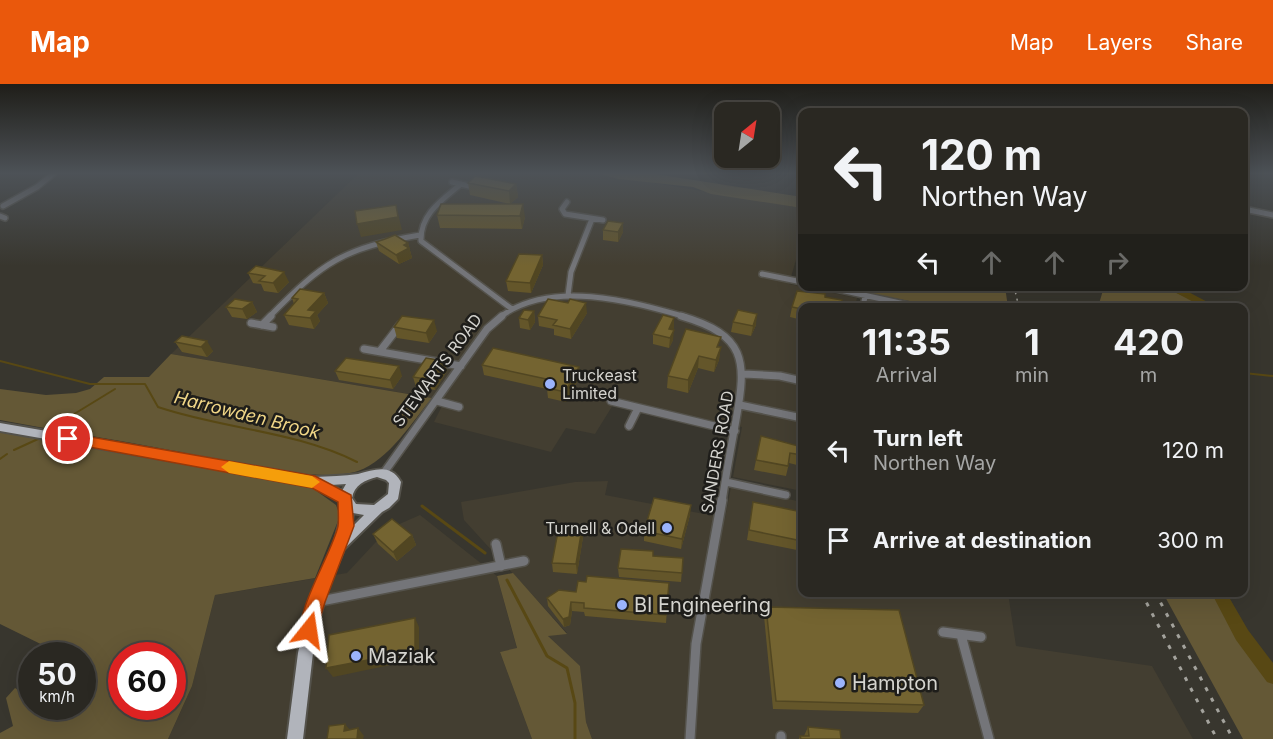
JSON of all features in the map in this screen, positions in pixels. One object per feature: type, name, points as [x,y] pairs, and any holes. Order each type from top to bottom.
[{"type":"main road","points":[[0,427],[315,482],[359,478],[371,474],[390,476],[396,488],[394,496],[361,523],[340,546]]},
{"type":"main road","points":[[295,739],[309,630],[316,602],[346,526],[346,501],[349,488],[359,478]]},
{"type":"main road","points":[[315,482],[360,511],[380,508]]},
{"type":"street","points":[[438,205],[428,214],[420,235],[421,241],[432,252],[512,309]]},
{"type":"street","points":[[565,205],[562,208],[565,214],[603,220]]},
{"type":"street","points":[[1248,210],[1273,215]]},
{"type":"street","points":[[568,295],[571,272],[592,219]]},
{"type":"street","points":[[262,325],[316,270],[334,258],[366,244],[420,235]]},
{"type":"street","points":[[762,274],[798,281]]},
{"type":"street","points":[[844,291],[899,303]]},
{"type":"street","name":"STEWARTS ROAD","points":[[383,474],[487,329],[512,309],[537,299],[568,295]]},
{"type":"street","name":"SANDERS ROAD","points":[[568,295],[601,300],[703,324],[721,334],[733,345],[740,357],[744,374],[740,405],[696,644],[690,739]]},
{"type":"street","points":[[863,303],[865,296]]},
{"type":"street","points":[[380,351],[400,324],[400,319]]},
{"type":"street","points":[[251,323],[273,327]]},
{"type":"street","points":[[364,348],[461,366]]},
{"type":"street","points":[[744,374],[780,376],[798,380]]},
{"type":"street","points":[[437,401],[459,407]]},
{"type":"street","points":[[611,401],[735,431]]},
{"type":"street","points":[[740,405],[798,417]]},
{"type":"street","points":[[629,426],[638,408]]},
{"type":"street","points":[[726,482],[786,495]]},
{"type":"street","points":[[496,544],[501,566]]},
{"type":"street","points":[[316,602],[333,601],[524,561]]},
{"type":"street","points":[[943,632],[981,637]]},
{"type":"street","points":[[961,635],[989,739]]},
{"type":"shaded area","points":[[326,205],[782,205],[798,207],[798,253],[789,284],[798,286],[798,291],[823,291],[857,298],[856,303],[798,303],[798,490],[733,477],[742,427],[616,400],[595,434],[566,428],[551,452],[434,422],[445,400],[171,354]]},
{"type":"shaded area","points":[[780,205],[798,205],[798,207]]},
{"type":"shaded area","points":[[856,291],[1006,291],[1007,303],[920,303]]},
{"type":"shaded area","points":[[1103,291],[1172,291],[1200,303],[1099,303]]},
{"type":"shaded area","points":[[171,354],[432,398],[399,439],[380,458],[358,471],[340,474],[317,475],[265,469],[0,420],[0,389],[46,395],[76,393],[90,389],[104,377],[149,377]]},
{"type":"shaded area","points":[[0,431],[311,487],[336,505],[340,516],[315,578],[215,595],[192,686],[186,699],[186,642],[108,642],[108,720],[177,720],[168,739],[0,739],[0,733],[13,726],[6,698],[15,688],[18,690],[18,720],[96,720],[96,642],[37,642],[0,624]]},
{"type":"shaded area","points":[[608,481],[605,495],[725,518],[731,487],[798,501],[798,597],[1009,597],[1016,646],[1152,666],[1193,739],[592,739],[586,722],[580,667],[547,635],[567,633],[464,520],[461,502],[575,482]]},
{"type":"shaded area","points":[[420,515],[497,576],[517,649],[500,652],[532,739],[168,739],[177,720],[186,720],[186,699],[192,686],[215,595],[347,573],[388,529]]},
{"type":"shaded area","points":[[513,573],[567,634],[548,636],[580,666],[586,722],[592,739],[532,739],[500,652],[517,648],[497,576]]},
{"type":"shaded area","points":[[1165,597],[1220,597],[1242,635],[1273,676],[1273,739],[1243,739]]},
{"type":"building","points":[[396,205],[398,217],[357,224],[355,211]]},
{"type":"building","points":[[441,205],[523,205],[520,216],[437,215]]},
{"type":"building","points":[[608,221],[623,223],[618,232],[603,230]]},
{"type":"building","points":[[395,235],[408,243],[404,245],[409,248],[396,255],[376,242],[385,239]]},
{"type":"building","points":[[519,254],[542,255],[530,283],[506,281]]},
{"type":"building","points":[[256,266],[284,272],[273,283],[259,281],[265,276],[248,273]]},
{"type":"building","points":[[300,289],[324,293],[308,310],[316,311],[310,318],[284,315],[298,299],[292,298]]},
{"type":"building","points":[[797,291],[825,294],[825,297],[842,300],[842,303],[798,303],[798,308],[792,307]]},
{"type":"building","points":[[235,299],[252,302],[242,309],[226,307]]},
{"type":"building","points":[[548,299],[568,303],[570,299],[586,303],[570,329],[553,325],[557,320],[538,316]]},
{"type":"building","points":[[524,310],[534,311],[528,320],[519,318]]},
{"type":"building","points":[[738,310],[757,314],[753,326],[733,322]]},
{"type":"building","points":[[663,315],[674,318],[669,329],[674,330],[670,338],[653,334]]},
{"type":"building","points":[[402,316],[434,320],[426,333],[394,327]]},
{"type":"building","points":[[686,329],[721,337],[717,347],[721,347],[716,360],[699,356],[688,380],[668,376]]},
{"type":"building","points":[[182,336],[207,341],[201,347],[175,342]]},
{"type":"building","points":[[493,348],[579,367],[565,392],[547,388],[551,380],[482,365]]},
{"type":"building","points":[[346,358],[399,366],[390,380],[335,371]]},
{"type":"building","points":[[426,358],[444,361],[432,380],[413,377]]},
{"type":"building","points":[[761,436],[798,446],[798,454],[790,453],[788,466],[756,460]]},
{"type":"building","name":"Turnell & Odell","points":[[654,498],[691,505],[682,539],[644,531]]},
{"type":"building","points":[[753,502],[798,511],[798,540],[749,530]]},
{"type":"building","points":[[392,519],[412,535],[393,552],[373,534]]},
{"type":"building","points":[[559,526],[582,528],[576,564],[552,563]]},
{"type":"building","points":[[621,549],[653,551],[653,556],[683,558],[682,573],[618,568]]},
{"type":"building","points":[[587,576],[669,583],[666,615],[584,608],[584,603],[571,602],[569,617],[563,619],[547,598],[559,590],[576,592],[578,581],[586,582]]},
{"type":"building","name":"Hampton","points":[[766,607],[899,610],[924,705],[776,701]]},
{"type":"building","points":[[415,618],[415,651],[326,668],[329,635]]},
{"type":"building","points":[[345,724],[344,731],[358,728],[357,739],[327,739],[329,726]]},
{"type":"building","points":[[808,727],[840,730],[841,739],[801,739],[800,736],[809,736]]},
{"type":"waterway","points":[[1178,291],[1204,303]]},
{"type":"waterway","name":"Harrowden Brook","points":[[0,361],[90,384],[145,384],[158,407],[208,421],[309,443],[357,462]]},
{"type":"waterway","points":[[1248,373],[1273,376]]},
{"type":"waterway","points":[[48,430],[115,389]]},
{"type":"waterway","points":[[14,450],[38,439]]},
{"type":"waterway","points":[[0,459],[7,454]]},
{"type":"waterway","name":"Harrowden Brook","points":[[422,506],[485,553]]},
{"type":"waterway","name":"Harrowden Brook","points":[[507,580],[547,656],[567,668],[575,703],[575,739]]},
{"type":"waterway","points":[[1221,597],[1242,635],[1273,676]]},
{"type":"railway","points":[[1015,291],[1018,303]]},
{"type":"railway","points":[[1144,597],[1217,739]]},
{"type":"railway","points":[[1158,597],[1233,739]]},
{"type":"slow traffic","points":[[229,467],[312,482]]},
{"type":"place","name":"Truckeast Limited","points":[[550,384]]},
{"type":"place","name":"Turnell & Odell","points":[[667,528]]},
{"type":"place","name":"BI Engineering","points":[[622,605]]},
{"type":"place","name":"Maziak","points":[[356,656]]},
{"type":"place","name":"Hampton","points":[[840,683]]},
{"type":"route","points":[[68,439],[315,482],[346,499],[348,514],[346,526],[316,602],[309,630]]}]
